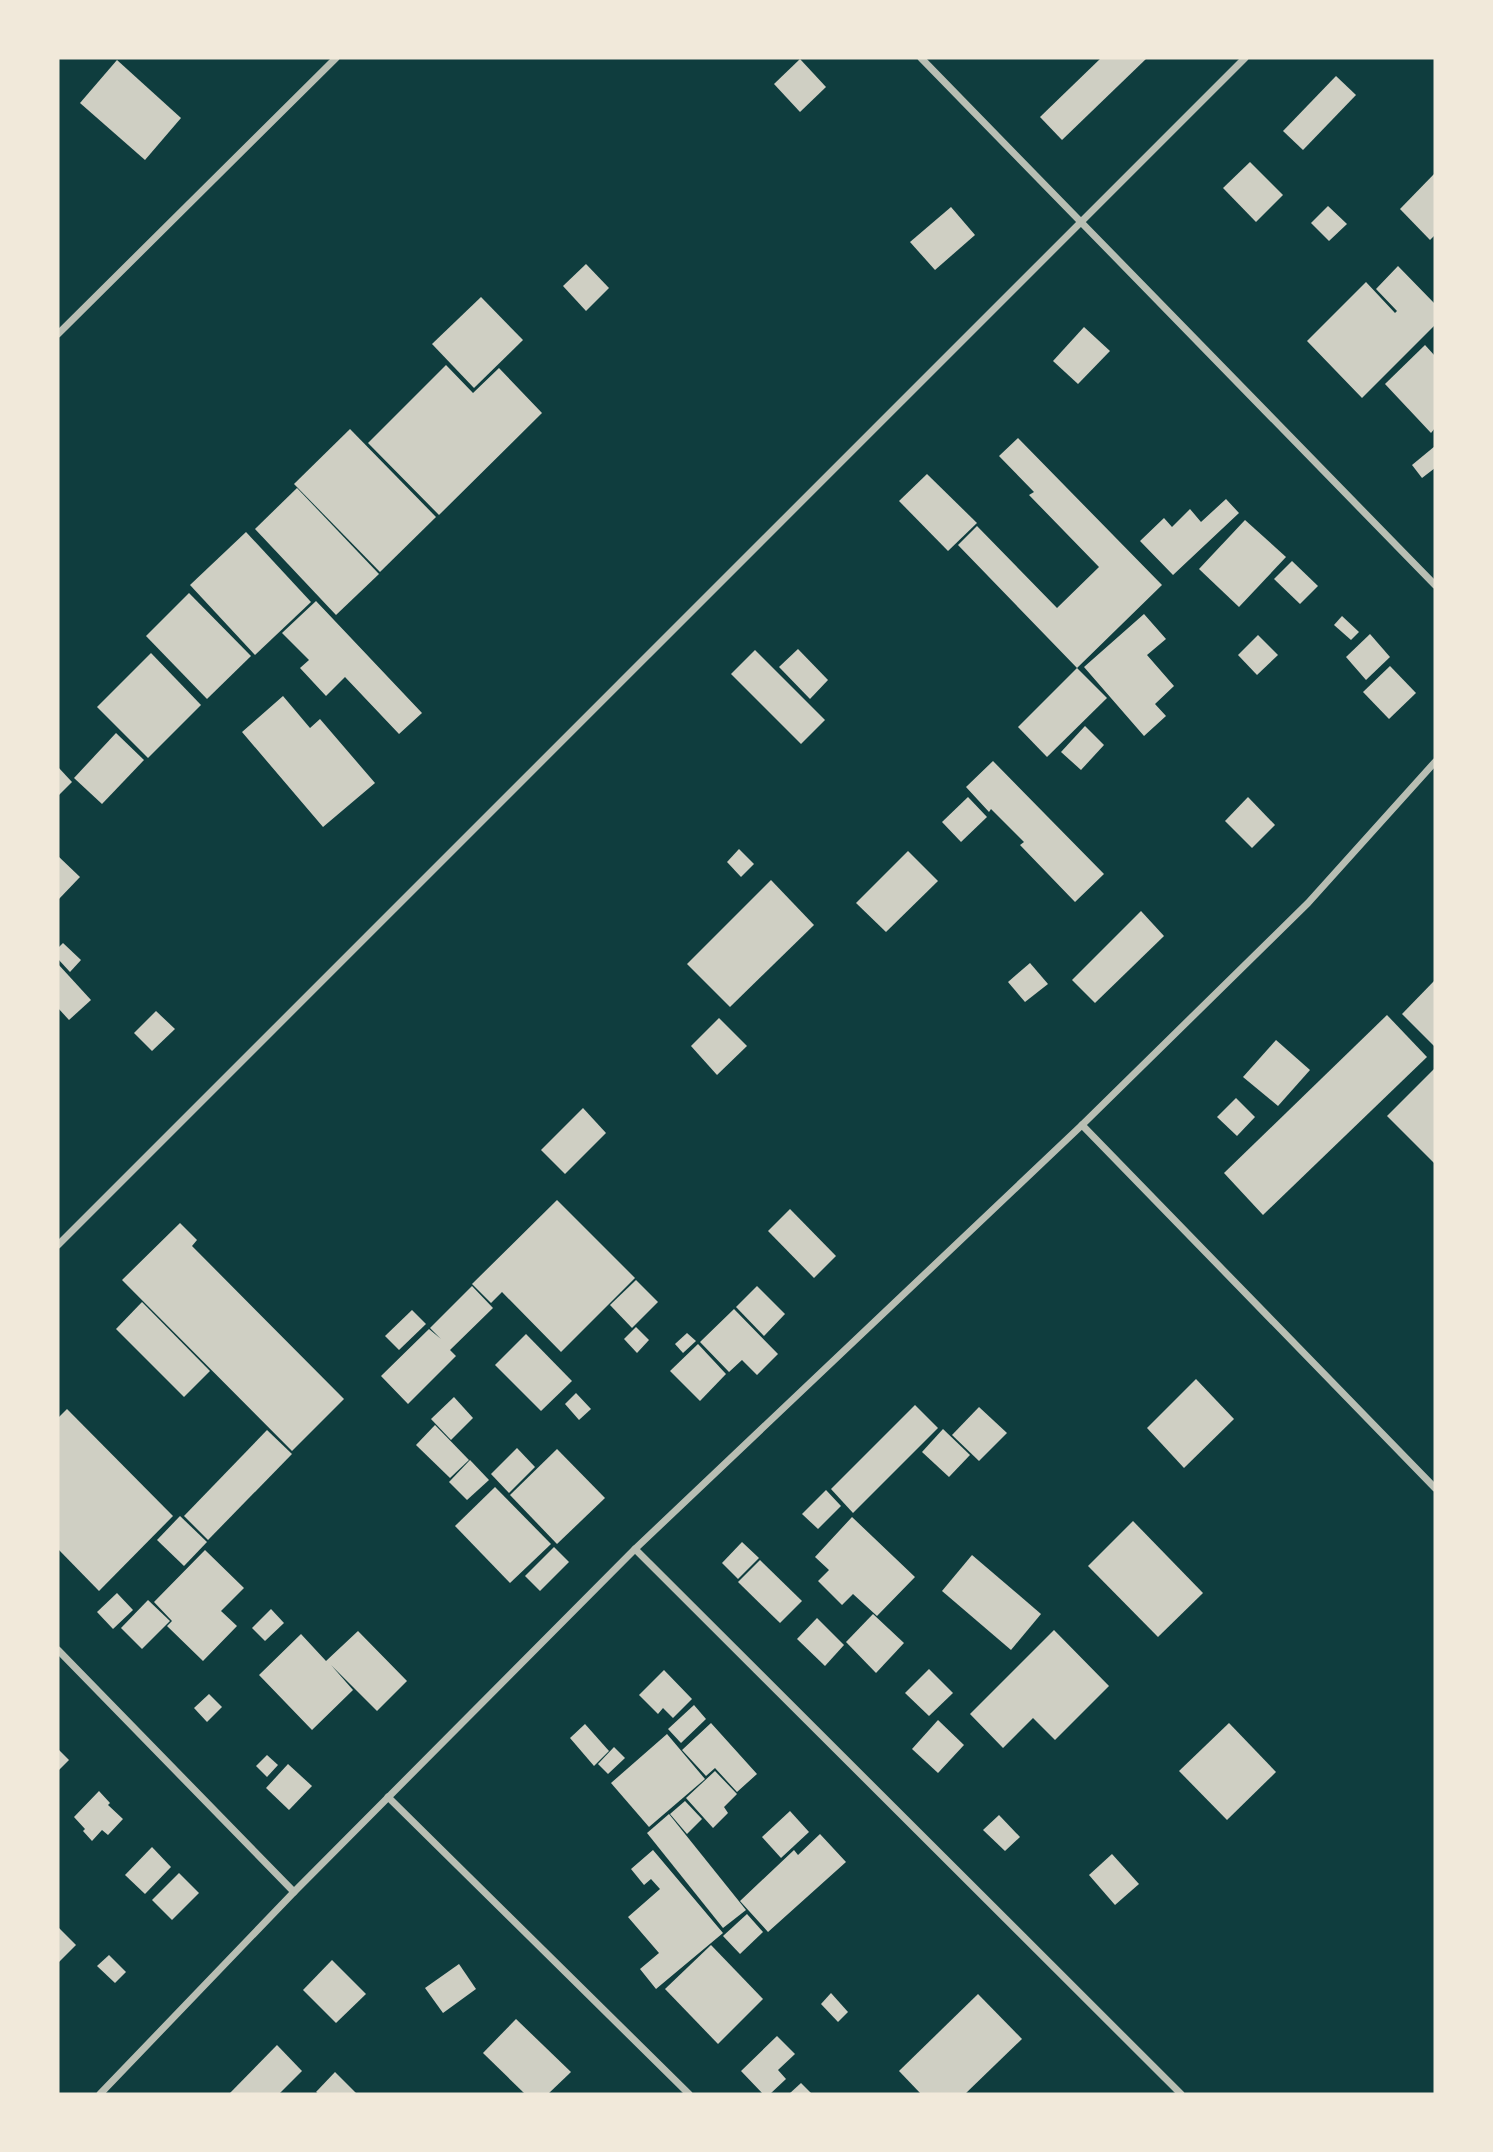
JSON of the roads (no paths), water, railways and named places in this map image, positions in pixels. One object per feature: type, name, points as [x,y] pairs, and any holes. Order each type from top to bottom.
[{"type":"street","points":[[58,334],[336,58]]},
{"type":"street","points":[[921,58],[1435,585]]},
{"type":"street","points":[[58,1245],[1245,58]]},
{"type":"street","points":[[100,2094],[294,1892],[635,1549],[1082,1125],[1308,903],[1435,762]]},
{"type":"street","points":[[1082,1125],[1435,1488]]},
{"type":"street","points":[[635,1549],[1181,2094]]},
{"type":"street","points":[[58,1650],[294,1892]]},
{"type":"street","points":[[388,1797],[689,2094]]}]
